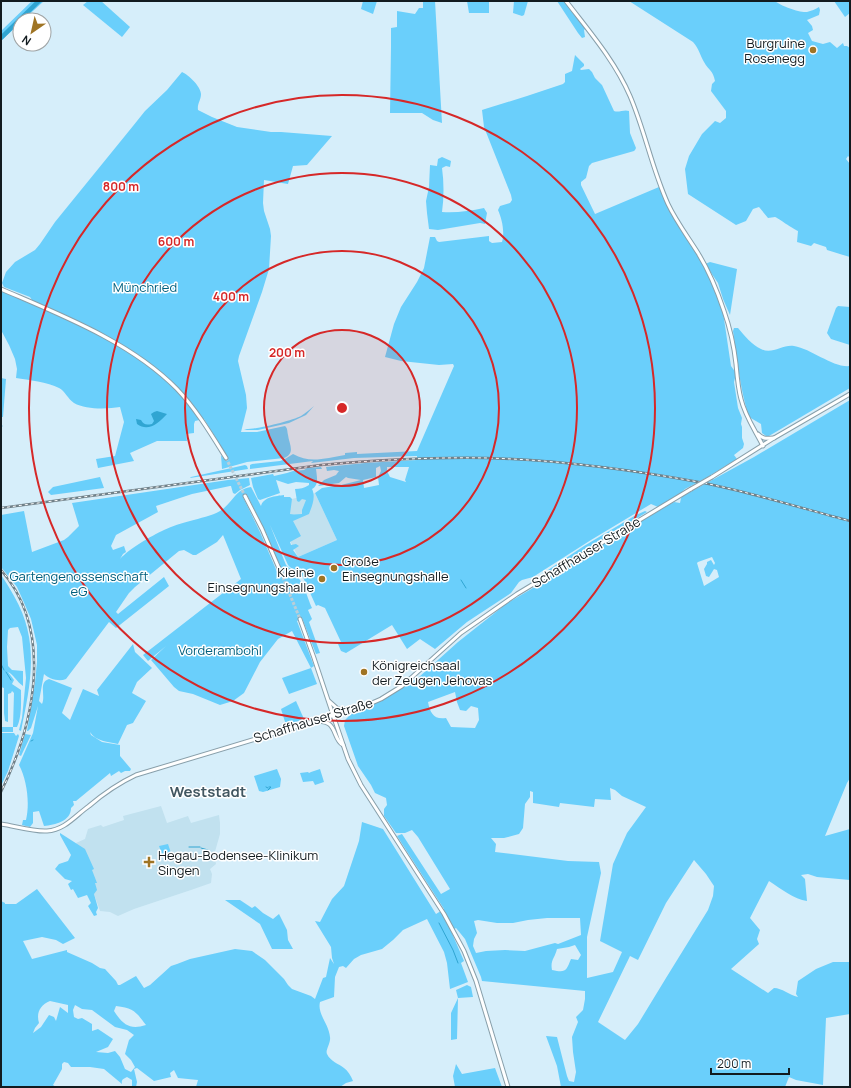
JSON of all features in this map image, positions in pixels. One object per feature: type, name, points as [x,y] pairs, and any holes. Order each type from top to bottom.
[{"type":"main road","points":[[566,1],[610,59],[622,79],[641,124],[660,185],[669,205],[705,266],[719,295],[734,349],[740,399],[747,417],[762,446]]},
{"type":"main road","points":[[1,289],[99,334],[151,366],[176,389],[193,408],[213,436],[226,458]]},
{"type":"main road","name":"Schaffhauser Straße","points":[[1,824],[44,831],[56,829],[68,823],[81,811],[110,790],[136,775],[348,711],[373,702],[396,690],[409,681],[447,645],[491,611],[517,594],[774,438],[850,394]]},
{"type":"main road","points":[[755,432],[766,439],[774,438]]},
{"type":"main road","points":[[245,496],[281,573]]},
{"type":"main road","points":[[300,619],[350,764],[378,813],[448,920],[464,951],[475,976],[508,1087]]},
{"type":"main road","points":[[329,701],[337,708],[348,711]]},
{"type":"main road","points":[[317,720],[330,724],[339,743],[343,745]]},
{"type":"shaded area","points":[[157,411],[167,414],[153,426],[145,427],[137,424],[136,419],[141,420],[145,424],[152,424],[154,421],[151,414]]},
{"type":"shaded area","points":[[315,493],[337,540],[298,557],[282,524],[292,499]]},
{"type":"shaded area","name":"Hegau-Bodensee-Klinikum Singen","points":[[161,806],[167,823],[188,816],[191,823],[219,815],[220,834],[214,855],[216,864],[210,869],[212,874],[211,883],[134,909],[118,916],[110,912],[100,911],[76,843],[85,839],[88,829],[101,825],[103,827],[124,820],[123,816]]},
{"type":"green space","points":[[32,1],[44,1],[32,12],[21,12]]},
{"type":"green space","points":[[88,1],[101,1],[130,27],[122,37],[83,5]]},
{"type":"green space","points":[[363,1],[377,1],[373,14],[361,9]]},
{"type":"green space","points":[[423,1],[435,1],[442,123],[433,120],[422,113],[390,113],[391,28],[397,27],[397,11],[415,14],[419,8],[423,8]]},
{"type":"green space","points":[[467,1],[489,1],[489,13],[469,13]]},
{"type":"green space","points":[[514,1],[528,1],[524,15],[522,16],[513,13]]},
{"type":"green space","points":[[557,1],[566,1],[586,28],[584,30],[585,37],[582,38],[578,33]]},
{"type":"green space","points":[[629,1],[775,1],[791,9],[804,12],[819,7],[819,15],[807,20],[812,26],[813,30],[808,33],[812,41],[823,44],[830,42],[837,48],[843,43],[844,46],[850,48],[850,158],[848,156],[846,159],[850,164],[850,257],[827,250],[826,247],[814,243],[811,246],[797,242],[798,231],[775,217],[768,218],[759,207],[753,209],[746,221],[736,225],[688,194],[685,169],[689,156],[702,134],[715,121],[720,123],[726,118],[726,111],[711,91],[712,84],[715,81],[714,77],[693,42]]},
{"type":"green space","points":[[834,1],[850,1],[850,13],[845,17]]},
{"type":"green space","points":[[12,20],[12,31],[1,41],[1,31]]},
{"type":"green space","points":[[575,55],[584,64],[584,66],[580,69],[589,69],[602,85],[614,111],[629,111],[630,133],[636,148],[634,151],[592,163],[589,166],[586,178],[581,182],[581,185],[595,214],[659,187],[674,216],[706,270],[723,312],[731,366],[736,373],[734,382],[738,408],[742,418],[743,448],[734,455],[737,459],[685,489],[658,507],[651,504],[533,577],[522,580],[511,593],[467,622],[435,649],[420,639],[407,649],[392,625],[346,653],[341,651],[338,644],[341,642],[325,608],[318,605],[316,606],[302,575],[288,565],[270,525],[286,565],[291,569],[290,571],[298,577],[312,608],[308,610],[312,619],[309,622],[320,653],[316,654],[302,618],[297,621],[314,666],[311,668],[292,631],[278,639],[260,662],[244,693],[233,701],[220,705],[193,694],[179,691],[174,687],[151,660],[166,646],[148,661],[143,655],[241,579],[223,535],[217,542],[196,555],[184,550],[179,551],[135,587],[116,612],[118,614],[164,577],[169,586],[116,628],[109,622],[66,679],[54,680],[44,674],[39,701],[42,704],[43,686],[49,679],[72,688],[62,713],[70,720],[83,689],[99,696],[97,690],[133,644],[135,652],[152,668],[137,682],[132,693],[146,701],[133,723],[127,725],[118,744],[99,739],[90,732],[91,735],[102,742],[120,745],[120,756],[131,769],[130,771],[121,773],[119,771],[111,776],[110,773],[76,801],[73,801],[74,805],[68,816],[62,822],[44,826],[39,811],[33,812],[33,823],[30,827],[22,825],[23,820],[26,820],[28,799],[26,785],[19,765],[33,733],[38,706],[31,728],[27,731],[35,683],[37,645],[31,619],[17,587],[1,567],[1,515],[24,511],[32,552],[64,540],[79,526],[72,503],[249,478],[250,485],[240,490],[235,494],[230,486],[192,494],[156,506],[158,512],[116,535],[111,546],[113,550],[124,546],[126,552],[120,559],[140,543],[170,527],[217,513],[224,508],[241,490],[246,488],[251,487],[261,506],[264,501],[270,498],[284,495],[284,497],[290,497],[292,499],[290,514],[302,514],[306,500],[302,499],[299,502],[297,501],[295,489],[305,487],[309,485],[309,483],[296,482],[288,484],[276,480],[280,493],[260,500],[258,499],[253,487],[251,478],[273,474],[274,476],[304,470],[307,468],[321,467],[322,469],[316,469],[317,481],[316,485],[312,489],[314,498],[309,514],[293,521],[301,536],[290,542],[291,545],[296,544],[299,546],[293,550],[298,557],[337,540],[315,493],[322,488],[361,480],[346,477],[339,483],[318,486],[324,480],[336,475],[339,471],[327,471],[326,467],[417,460],[417,456],[354,458],[311,463],[313,461],[250,469],[250,465],[280,461],[293,454],[312,460],[345,455],[345,453],[357,452],[357,454],[417,451],[454,366],[453,364],[439,365],[401,361],[385,357],[394,324],[401,307],[424,268],[430,237],[435,237],[439,242],[489,236],[489,241],[492,243],[502,242],[503,226],[498,210],[500,206],[510,203],[512,200],[484,127],[482,110],[563,84],[565,82],[565,74],[572,71]],"holes":[[[380,466],[381,471],[378,477],[379,485],[364,488],[363,480],[376,477],[376,468]],[[387,467],[409,467],[405,480],[406,482],[390,477]],[[247,495],[268,537],[283,572],[285,570],[287,571],[287,574],[276,579],[278,574],[243,497]]]},
{"type":"green space","name":"Münchried","points":[[182,72],[199,88],[201,96],[198,110],[212,117],[237,127],[271,132],[332,136],[307,165],[293,166],[288,184],[264,180],[264,211],[271,236],[269,269],[238,361],[246,395],[247,408],[241,432],[257,432],[285,426],[287,428],[291,451],[288,456],[284,458],[247,462],[222,469],[221,455],[223,458],[227,456],[204,419],[195,421],[194,433],[186,434],[187,441],[157,441],[130,453],[134,461],[98,468],[96,459],[115,456],[124,422],[120,407],[85,407],[74,403],[61,389],[54,386],[16,378],[17,369],[15,359],[1,330],[1,289],[34,303],[30,297],[4,287],[2,283],[6,272],[15,262],[35,250],[55,222],[145,111],[167,90]]},
{"type":"green space","points":[[442,157],[451,161],[450,167],[446,166],[442,168],[444,190],[442,212],[463,212],[484,208],[487,213],[485,224],[480,223],[438,230],[429,229],[426,201],[429,187],[430,165],[437,166],[438,159]]},
{"type":"green space","points":[[710,262],[737,269],[730,315],[718,283],[705,264]]},
{"type":"green space","points":[[838,306],[850,307],[850,345],[831,339],[827,333]]},
{"type":"green space","points":[[734,328],[738,328],[751,342],[765,351],[786,346],[794,346],[837,364],[850,366],[850,388],[769,436],[766,436],[762,433],[761,424],[749,417],[739,374],[733,331]]},
{"type":"green space","points":[[1,378],[6,379],[3,417],[1,417]]},
{"type":"green space","points":[[850,400],[850,778],[825,836],[850,829],[850,880],[817,877],[808,874],[801,875],[805,879],[807,901],[792,896],[769,881],[750,918],[760,930],[757,939],[759,944],[731,969],[768,993],[774,988],[777,988],[798,997],[796,994],[798,981],[816,969],[833,962],[850,962],[850,1014],[826,1018],[823,1085],[796,1080],[789,1077],[785,1087],[561,1087],[557,1066],[546,1036],[557,1037],[567,1076],[569,1081],[574,1082],[576,1072],[572,1037],[578,1022],[576,1017],[583,1010],[585,991],[482,981],[465,939],[456,928],[451,931],[464,961],[461,963],[468,982],[450,989],[447,963],[444,952],[427,919],[403,930],[382,949],[361,955],[354,959],[346,968],[343,966],[339,967],[335,977],[334,997],[320,1002],[320,1011],[328,1028],[330,1037],[327,1054],[332,1060],[347,1071],[353,1081],[340,1087],[196,1087],[198,1080],[178,1078],[174,1070],[170,1073],[171,1077],[154,1081],[137,1068],[134,1069],[137,1082],[136,1087],[131,1087],[132,1080],[127,1077],[122,1080],[122,1084],[104,1069],[71,1067],[68,1063],[64,1062],[62,1064],[62,1069],[53,1085],[56,1087],[1,1087],[1,901],[5,904],[16,904],[37,889],[75,938],[63,944],[56,940],[42,937],[23,941],[32,959],[67,950],[67,952],[105,969],[118,985],[136,976],[144,988],[150,985],[171,966],[190,959],[235,949],[252,951],[265,960],[292,989],[315,999],[323,978],[326,977],[330,958],[334,964],[331,947],[315,921],[320,922],[332,899],[344,886],[359,841],[362,822],[383,829],[436,914],[444,909],[397,836],[402,834],[441,894],[450,889],[418,837],[412,830],[405,833],[396,833],[384,816],[384,809],[387,805],[386,798],[375,793],[358,766],[344,726],[345,720],[350,715],[390,695],[419,677],[458,642],[506,604],[670,504],[674,502],[680,503],[683,496],[754,457]],"holes":[[[712,557],[715,563],[714,565],[711,560],[707,562],[704,569],[706,576],[709,577],[714,569],[717,570],[719,577],[704,586],[697,563]],[[455,692],[460,710],[466,711],[471,706],[478,708],[479,720],[475,728],[451,727],[446,718],[438,718],[433,715],[428,702]],[[610,788],[622,796],[646,807],[627,833],[613,864],[600,941],[622,952],[613,972],[587,978],[587,937],[601,873],[599,862],[568,861],[495,852],[496,844],[491,838],[504,838],[519,834],[523,828],[525,804],[530,797],[530,791],[533,792],[533,803],[559,807],[560,803],[594,807],[595,799],[611,800]],[[694,860],[714,886],[713,896],[708,910],[638,1024],[625,1040],[598,1022],[630,956],[638,960],[666,903]],[[547,918],[580,918],[581,935],[558,944],[555,943],[525,951],[505,950],[476,953],[473,946],[477,933],[474,921],[478,920],[497,923],[513,923]],[[575,945],[581,955],[578,960],[571,959],[565,970],[552,970],[552,961],[557,949]],[[50,1001],[68,1005],[68,1013],[60,1007],[56,1021],[54,1017],[49,1015],[41,1027],[33,1033],[39,1023],[38,1016],[41,1007]],[[75,1005],[82,1009],[92,1010],[115,1027],[127,1030],[134,1035],[129,1040],[125,1054],[135,1067],[131,1072],[125,1069],[120,1057],[115,1051],[108,1053],[96,1052],[108,1047],[113,1039],[98,1029],[92,1031],[92,1024],[82,1018],[78,1019],[74,1017],[73,1010]],[[116,1006],[131,1009],[146,1025],[136,1027],[127,1025],[114,1011]]]},
{"type":"green space","points":[[314,406],[306,415],[289,423],[258,430],[244,429],[264,427],[289,420],[301,416]]},
{"type":"green space","points":[[245,465],[248,469],[190,478],[191,477]]},
{"type":"green space","points":[[100,477],[104,488],[51,495],[48,492],[53,487]]},
{"type":"green space","points":[[645,511],[647,512],[549,572],[548,570],[584,546]]},
{"type":"green space","points":[[1,575],[14,596],[22,613],[30,646],[30,679],[21,731],[19,730],[22,718],[26,678],[22,637],[18,627],[10,628],[8,630],[7,647],[8,666],[12,670],[23,671],[23,686],[12,674],[8,672],[14,680],[12,684],[21,690],[19,723],[17,727],[13,727],[14,693],[12,691],[8,694],[8,722],[5,721],[4,688],[1,687]]},
{"type":"green space","points":[[311,668],[317,684],[289,694],[282,678]]},
{"type":"green space","points":[[296,701],[304,719],[286,725],[281,709]]},
{"type":"green space","points":[[1,727],[13,727],[13,732],[1,732]]},
{"type":"green space","points":[[1,733],[14,733],[16,736],[18,734],[19,736],[8,771],[1,786]]},
{"type":"green space","points":[[25,734],[31,735],[21,756],[19,755]]},
{"type":"green space","points":[[277,769],[281,779],[280,787],[263,792],[259,791],[254,776]]},
{"type":"green space","points":[[320,769],[324,782],[315,785],[313,781],[303,782],[300,773],[309,773]]},
{"type":"green space","points":[[60,833],[85,849],[94,869],[92,870],[97,883],[95,883],[97,890],[94,894],[98,908],[96,912],[97,915],[94,916],[88,906],[91,903],[87,895],[78,898],[68,884],[72,881],[65,879],[55,869],[59,864],[68,861],[71,855]]},
{"type":"green space","points":[[168,844],[171,853],[170,857],[166,860],[165,857],[163,857],[159,846]]},
{"type":"green space","points":[[225,900],[240,900],[252,908],[255,906],[273,919],[279,914],[287,930],[288,940],[293,949],[272,949],[260,924]]},
{"type":"green space","points":[[467,985],[471,987],[473,997],[458,998],[456,990]]},
{"type":"green space","points":[[458,998],[457,1039],[451,1040],[451,1013]]},
{"type":"green space","points":[[456,1064],[462,1074],[495,1068],[502,1087],[455,1087],[453,1076]]},
{"type":"waterway","points":[[1,38],[39,1]]},
{"type":"waterway","points":[[461,580],[466,588]]},
{"type":"waterway","points":[[1,664],[4,670]]},
{"type":"waterway","points":[[6,672],[11,680]]},
{"type":"waterway","points":[[268,790],[271,787],[269,787]]},
{"type":"waterway","points":[[189,847],[200,847]]},
{"type":"waterway","points":[[201,848],[208,850]]},
{"type":"waterway","points":[[439,923],[458,963]]},
{"type":"tunnel","points":[[226,458],[245,496]]},
{"type":"tunnel","points":[[281,573],[300,619]]},
{"type":"railway","points":[[1,508],[321,465],[404,459],[487,458],[569,463],[677,478],[741,491],[850,521]]},
{"type":"railway","points":[[1,570],[18,595],[28,621],[33,650],[34,679],[30,709],[23,738],[13,766],[1,792]]},
{"type":"place","name":"Burgruine Rosenegg","points":[[813,50]]},
{"type":"place","name":"Große Einsegnungshalle","points":[[334,568]]},
{"type":"place","name":"Kleine Einsegnungshalle","points":[[322,579]]},
{"type":"place","name":"Königreichsaal der Zeugen Jehovas","points":[[364,672]]},
{"type":"place","name":"Hegau-Bodensee-Klinikum Singen","points":[[149,862]]},
{"type":"district","name":"Weststadt","points":[[208,792]]},
{"type":"park label","name":"Gartengenossenschaft eG","points":[[79,584]]},
{"type":"park label","name":"Vorderambohl","points":[[220,650]]}]
